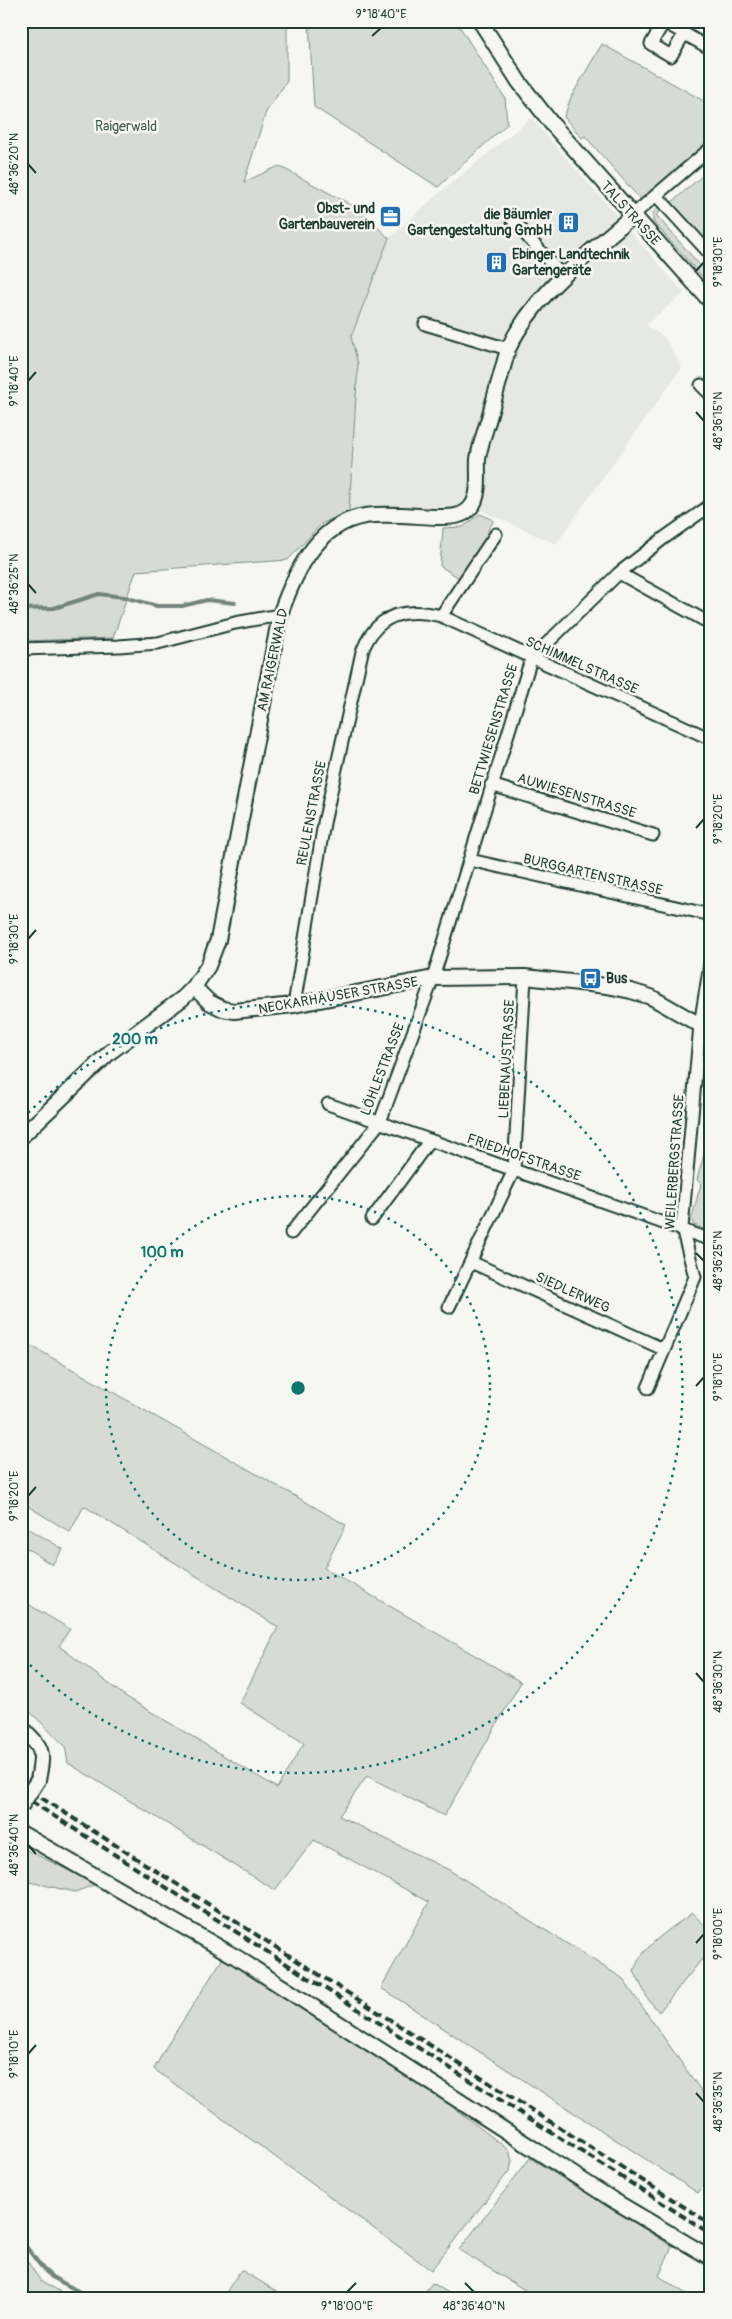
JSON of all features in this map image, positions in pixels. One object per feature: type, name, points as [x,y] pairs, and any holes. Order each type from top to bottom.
[{"type":"street","name":"TALSTRASSE","points":[[480,21],[519,82],[552,124],[711,302]]},
{"type":"street","points":[[684,34],[711,49]]},
{"type":"street","points":[[633,216],[711,148]]},
{"type":"street","points":[[656,195],[711,254]]},
{"type":"street","name":"AM RAIGERWALD","points":[[194,987],[208,966],[218,940],[280,615],[300,565],[309,552],[335,527],[353,518],[375,514],[461,516],[472,507],[476,499],[478,458],[482,440],[508,349],[533,307],[563,276],[633,216]]},
{"type":"street","points":[[512,219],[563,276]]},
{"type":"street","points":[[425,324],[508,349]]},
{"type":"street","points":[[701,385],[711,395]]},
{"type":"street","name":"BETTWIESENSTRASSE","points":[[433,978],[531,659],[619,574],[664,538],[711,505]]},
{"type":"street","points":[[441,616],[496,534]]},
{"type":"street","points":[[619,574],[711,624]]},
{"type":"street","name":"SCHIMMELSTRASSE","points":[[373,631],[386,620],[412,611],[441,616],[531,659],[711,739]]},
{"type":"street","points":[[21,649],[158,643],[280,615]]},
{"type":"street","name":"REULENSTRASSE","points":[[294,1005],[324,823],[362,652],[366,639],[373,631]]},
{"type":"street","name":"AUWIESENSTRASSE","points":[[491,785],[653,835]]},
{"type":"street","name":"BURGGARTENSTRASSE","points":[[470,860],[711,915]]},
{"type":"street","name":"WEILERBERGSTRASSE","points":[[648,1388],[695,1277],[682,1228],[711,958]]},
{"type":"street","name":"NECKARHÄUSER STRASSE","points":[[194,987],[209,1002],[223,1009],[234,1011],[294,1005],[433,978],[525,977],[607,986],[631,991],[651,997],[705,1027]]},
{"type":"street","name":"LIEBENAUSTRASSE","points":[[449,1307],[514,1170],[525,977]]},
{"type":"street","name":"LÖHLESTRASSE","points":[[291,1233],[380,1122],[433,978]]},
{"type":"street","points":[[21,1137],[110,1052],[183,998],[194,987]]},
{"type":"street","name":"FRIEDHOFSTRASSE","points":[[328,1104],[682,1228],[711,1240]]},
{"type":"street","points":[[372,1219],[430,1140]]},
{"type":"street","name":"SIEDLERWEG","points":[[471,1262],[663,1349]]},
{"type":"street","points":[[21,1727],[37,1743],[43,1754],[38,1780],[21,1806]]},
{"type":"street","points":[[21,1833],[236,1957],[613,2200],[711,2258]]},
{"type":"shaded area","points":[[531,118],[684,293],[646,325],[664,337],[682,367],[556,544],[467,504],[452,512],[386,508],[349,511],[358,365],[351,337],[389,238],[437,195]]},
{"type":"green space","name":"Raigerwald","points":[[21,21],[287,21],[287,81],[266,112],[244,182],[279,166],[357,208],[389,238],[351,337],[358,364],[349,511],[321,524],[288,560],[136,571],[113,638],[21,641]]},
{"type":"green space","points":[[309,21],[456,21],[505,98],[507,124],[438,187],[314,107]]},
{"type":"green space","points":[[602,44],[711,105],[711,141],[641,200],[585,136],[582,138],[564,117],[571,97]]},
{"type":"green space","points":[[703,175],[711,184],[711,247],[671,203]]},
{"type":"green space","points":[[659,206],[663,209],[656,215],[711,278],[711,286],[653,222],[653,213]]},
{"type":"green space","points":[[480,514],[492,519],[493,522],[488,530],[489,534],[459,578],[440,566],[443,528],[463,527]]},
{"type":"green space","points":[[707,1143],[711,1143],[711,1232],[694,1225],[691,1220],[701,1184],[697,1180]]},
{"type":"green space","points":[[21,1340],[346,1525],[324,1568],[521,1682],[444,1816],[367,1776],[339,1816],[449,1870],[622,1978],[711,2105],[711,2175],[698,2193],[381,1988],[429,1902],[314,1840],[275,1890],[68,1763],[65,1746],[21,1703],[21,1600],[70,1629],[59,1646],[125,1696],[277,1788],[304,1743],[240,1703],[278,1627],[84,1506],[70,1532],[21,1502]]},
{"type":"green space","points":[[21,1524],[63,1549],[52,1565],[21,1544]]},
{"type":"green space","points":[[21,1848],[96,1884],[75,1892],[21,1880]]},
{"type":"green space","points":[[692,1913],[711,1931],[711,1948],[659,2012],[648,1999],[634,1971],[643,1953],[650,1945]]},
{"type":"green space","points":[[223,1958],[450,2105],[509,2150],[512,2161],[510,2170],[431,2270],[154,2069]]},
{"type":"green space","points":[[530,2158],[672,2246],[659,2276],[692,2298],[538,2298],[459,2250]]},
{"type":"green space","points":[[21,2252],[40,2280],[71,2298],[21,2298]]},
{"type":"green space","points":[[241,2270],[288,2298],[222,2298]]},
{"type":"green space","points":[[432,2283],[457,2298],[420,2298]]},
{"type":"waterway","points":[[21,609],[54,608],[99,594],[124,597],[157,606],[182,606],[207,600],[235,603]]},
{"type":"waterway","points":[[21,2240],[43,2269],[52,2277],[91,2298]]},
{"type":"railway","points":[[21,1785],[711,2224]]},
{"type":"railway","points":[[21,1795],[711,2234]]},
{"type":"place","name":"Obst- und Gartenbauverein","points":[[391,216]]},
{"type":"place","name":"die Bäumler Gartengestaltung GmbH","points":[[568,222]]},
{"type":"place","name":"Ebinger Landtechnik Gartengeräte","points":[[496,262]]},
{"type":"place","name":"Bus","points":[[590,978]]}]
